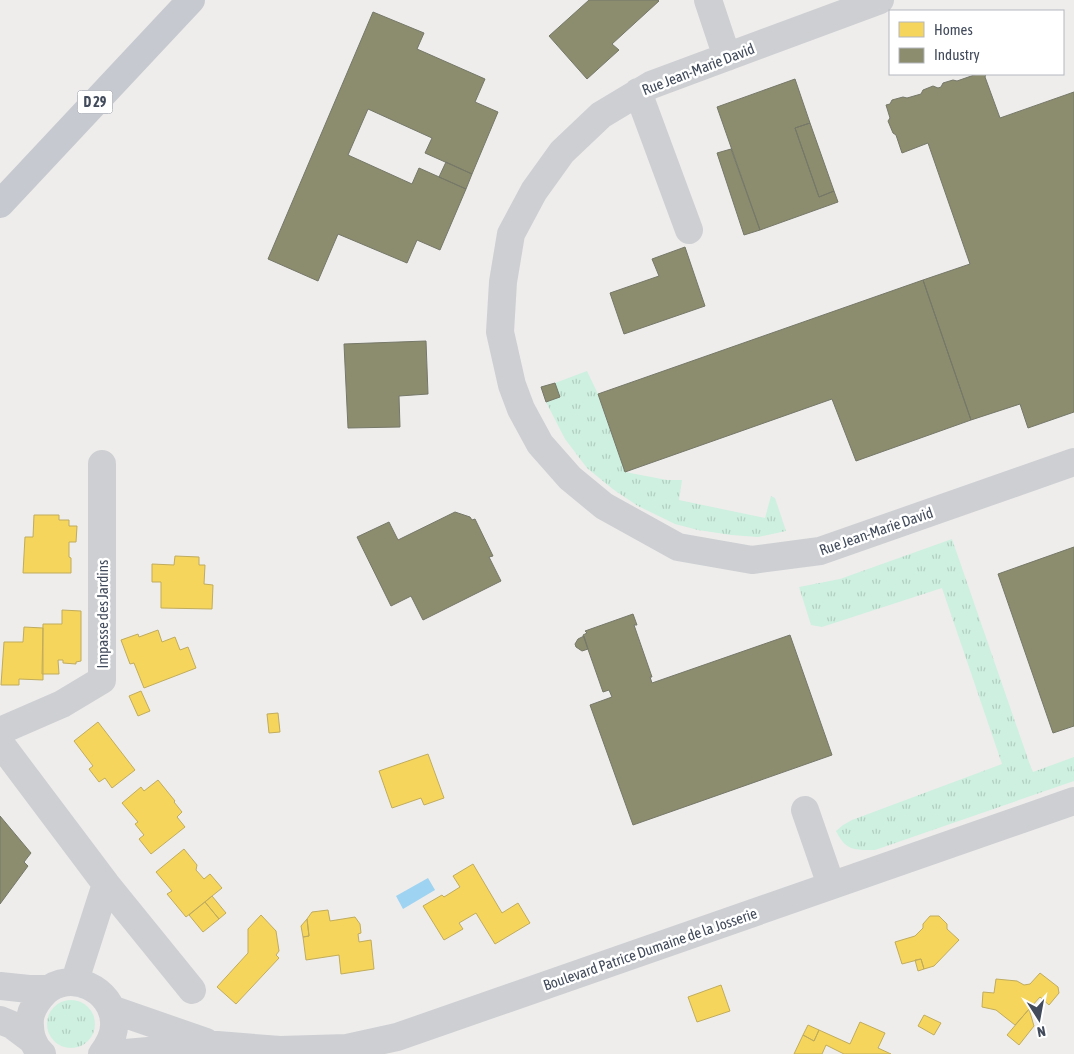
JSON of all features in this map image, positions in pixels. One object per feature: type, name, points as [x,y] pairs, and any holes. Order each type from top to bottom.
[{"type":"main road","name":"D 29","points":[[0,204],[191,0]]},
{"type":"street","points":[[708,0],[727,57]]},
{"type":"street","name":"Rue Jean-Marie David","points":[[880,0],[833,8],[727,57],[651,85],[601,115],[562,152],[534,191],[511,234],[503,282],[500,332],[512,385],[521,408],[540,444],[570,478],[604,506],[678,547],[752,560],[820,551],[1074,462]]},
{"type":"street","points":[[638,92],[689,230]]},
{"type":"street","name":"Impasse des Jardins","points":[[1,742],[102,680],[102,464]]},
{"type":"street","points":[[1,742],[106,884],[192,990]]},
{"type":"street","name":"Boulevard Patrice Dumaine de la Josserie","points":[[114,1054],[217,1045],[281,1052],[347,1048],[397,1037],[1074,801]]},
{"type":"street","points":[[805,810],[831,885]]},
{"type":"street","points":[[79,983],[78,971],[106,884]]},
{"type":"street","points":[[38,1050],[29,1026],[31,1012],[38,999],[48,989],[59,984],[71,982],[91,986],[105,998],[111,1009],[114,1021],[113,1033],[109,1045],[102,1054]]},
{"type":"street","points":[[0,986],[48,989]]},
{"type":"street","name":"Boulevard Patrice Dumaine de la Josserie","points":[[111,1009],[217,1045]]},
{"type":"street","points":[[0,1020],[12,1025],[38,1050]]},
{"type":"green space","points":[[587,371],[598,394],[625,472],[667,480],[682,480],[679,500],[765,518],[771,496],[775,498],[786,531],[758,537],[698,530],[675,524],[638,506],[614,490],[587,468],[565,439],[546,402],[560,397],[555,383]]},
{"type":"green space","points":[[952,539],[1033,772],[1074,757],[1074,781],[875,850],[851,848],[843,842],[836,831],[843,825],[1002,764],[942,588],[822,627],[811,625],[799,587],[840,579]]},
{"type":"green space","points":[[66,1000],[76,1000],[85,1004],[91,1010],[94,1015],[94,1033],[85,1044],[76,1048],[66,1048],[57,1044],[51,1038],[47,1029],[47,1019],[51,1010],[57,1004]]},
{"type":"water","points":[[428,878],[435,890],[403,909],[396,896]]},
{"type":"building: Homes","points":[[34,515],[59,515],[59,520],[69,520],[69,526],[77,526],[76,542],[69,542],[71,573],[23,573],[25,537],[33,537]]},
{"type":"building: Homes","points":[[175,556],[199,557],[199,565],[205,565],[204,584],[213,585],[212,609],[161,608],[161,582],[152,582],[152,564],[174,565]]},
{"type":"building: Homes","points":[[62,610],[81,611],[81,661],[76,662],[76,664],[63,663],[63,660],[58,660],[59,674],[42,674],[43,624],[62,624]]},
{"type":"building: Homes","points":[[24,627],[43,628],[43,680],[19,679],[19,685],[1,685],[4,642],[23,642]]},
{"type":"building: Homes","points":[[158,630],[162,642],[175,637],[180,650],[188,647],[196,668],[144,688],[134,663],[130,664],[121,640],[138,634],[139,637]]},
{"type":"building: Homes","points":[[141,691],[150,711],[138,716],[129,696]]},
{"type":"building: Homes","points":[[278,713],[280,732],[269,733],[267,714]]},
{"type":"building: Homes","points":[[98,722],[135,770],[112,788],[105,778],[99,782],[89,769],[93,766],[74,741]]},
{"type":"building: Homes","points":[[428,754],[444,798],[424,805],[421,798],[392,808],[379,771]]},
{"type":"building: Homes","points":[[158,780],[182,812],[177,817],[185,827],[151,854],[139,839],[144,835],[135,824],[138,822],[122,803],[141,787],[144,791]]},
{"type":"building: Homes","points":[[184,849],[197,865],[196,870],[204,879],[210,874],[222,888],[186,917],[167,894],[172,891],[156,872]]},
{"type":"building: Homes","points":[[473,864],[502,913],[518,903],[530,923],[495,944],[476,913],[459,923],[463,929],[444,940],[423,906],[442,895],[444,897],[460,887],[453,876]]},
{"type":"building: Homes","points":[[212,896],[226,913],[219,919],[205,902]]},
{"type":"building: Homes","points":[[205,902],[219,919],[203,932],[189,915]]},
{"type":"building: Homes","points":[[328,910],[330,921],[355,917],[360,924],[359,942],[371,940],[374,969],[341,974],[339,955],[306,960],[303,937],[309,936],[307,919],[312,912]]},
{"type":"building: Homes","points":[[261,915],[276,931],[279,951],[276,955],[279,958],[236,1004],[217,987],[248,953],[248,929]]},
{"type":"building: Homes","points":[[930,916],[939,916],[947,924],[947,929],[959,940],[934,966],[924,969],[921,959],[902,964],[895,942],[915,936],[923,928],[923,924]]},
{"type":"building: Homes","points":[[307,919],[309,936],[303,937],[301,926]]},
{"type":"building: Homes","points":[[921,959],[924,969],[918,971],[915,960]]},
{"type":"building: Homes","points":[[1040,973],[1058,987],[1059,993],[1049,1005],[1040,997],[1015,1025],[996,1010],[982,1007],[983,992],[994,993],[996,979],[1017,981],[1024,985],[1030,984]]},
{"type":"building: Homes","points":[[721,985],[730,1011],[697,1022],[688,997]]},
{"type":"building: Homes","points":[[1029,1009],[1034,1026],[1019,1045],[1007,1035]]},
{"type":"building: Homes","points":[[924,1015],[941,1023],[934,1035],[918,1026]]},
{"type":"building: Homes","points":[[860,1022],[885,1033],[878,1048],[891,1054],[844,1054],[826,1045],[822,1054],[794,1054],[803,1035],[814,1041],[819,1030],[850,1044]]},
{"type":"building: Homes","points":[[808,1025],[819,1030],[814,1041],[803,1035]]},
{"type":"building: Industry","points":[[589,0],[659,1],[612,44],[619,50],[587,79],[549,36]]},
{"type":"building: Industry","points":[[373,12],[424,33],[417,49],[485,79],[475,102],[498,112],[472,174],[425,153],[432,138],[368,109],[348,155],[412,184],[419,168],[466,189],[440,250],[417,240],[407,263],[338,234],[318,281],[268,259]]},
{"type":"building: Industry","points":[[974,75],[986,75],[1000,118],[1074,92],[1074,412],[1028,428],[1020,404],[971,420],[923,280],[970,264],[928,143],[902,153],[896,135],[893,133],[888,121],[890,118],[886,105],[890,104],[892,100],[921,94],[923,90],[933,86],[938,88],[943,83],[953,80],[957,81]]},
{"type":"building: Industry","points":[[795,79],[810,123],[795,128],[819,197],[834,191],[838,202],[760,230],[717,107]]},
{"type":"building: Industry","points":[[810,123],[834,191],[819,197],[795,128]]},
{"type":"building: Industry","points":[[731,149],[760,230],[744,235],[717,153]]},
{"type":"building: Industry","points":[[446,162],[472,174],[466,189],[439,177]]},
{"type":"building: Industry","points":[[685,247],[705,306],[624,334],[610,293],[659,276],[652,259]]},
{"type":"building: Industry","points":[[923,280],[971,420],[856,461],[832,399],[625,472],[598,394]]},
{"type":"building: Industry","points":[[426,341],[428,394],[399,396],[400,427],[348,428],[344,344]]},
{"type":"building: Industry","points":[[555,383],[560,397],[546,402],[541,387]]},
{"type":"building: Industry","points":[[455,512],[470,517],[472,520],[475,519],[493,556],[489,557],[501,581],[423,620],[411,596],[391,606],[357,537],[389,522],[398,540]]},
{"type":"building: Industry","points":[[1074,547],[1074,726],[1053,733],[998,574]]},
{"type":"building: Industry","points":[[633,614],[637,625],[634,625],[652,677],[650,677],[652,683],[790,635],[832,755],[633,825],[590,705],[612,697],[609,690],[603,692],[583,635],[587,633],[585,631]]},
{"type":"building: Industry","points":[[584,636],[588,649],[582,651],[575,644],[578,639]]},
{"type":"building: Industry","points":[[0,816],[31,853],[24,862],[28,866],[0,904]]}]
